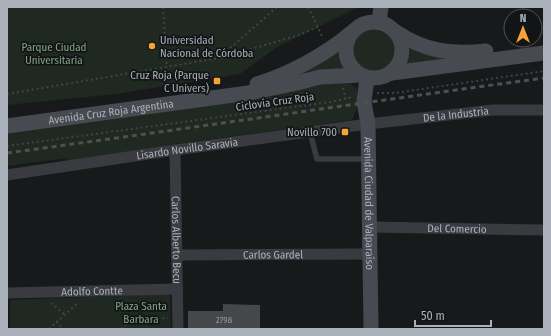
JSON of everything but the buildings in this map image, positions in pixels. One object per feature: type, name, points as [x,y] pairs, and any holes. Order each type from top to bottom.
[{"type":"main road","points":[[379,22],[381,7]]},
{"type":"main road","points":[[379,22],[391,27],[396,32],[411,41],[444,52],[472,53],[544,46],[392,73],[373,79],[363,76],[351,67],[346,56],[346,44],[351,33],[361,25],[379,22]]},
{"type":"main road","points":[[392,73],[400,62],[402,56],[402,43],[396,32]]},
{"type":"main road","name":"Avenida Cruz Roja Argentina","points":[[216,97],[260,83],[290,71],[318,57],[351,33]]},
{"type":"main road","name":"Avenida Cruz Roja Argentina","points":[[7,126],[248,93],[320,77],[363,76]]},
{"type":"main road","name":"Avenida Ciudad de Valparaíso","points":[[363,76],[365,93],[364,102],[368,124],[371,329]]},
{"type":"street","name":"De la Industria","points":[[368,124],[493,110],[544,110]]},
{"type":"street","name":"Lisardo Novillo Saravia","points":[[7,175],[175,150],[368,124]]},
{"type":"street","name":"Carlos Alberto Becu","points":[[175,150],[178,323]]},
{"type":"street","name":"Del Comercio","points":[[370,227],[544,230]]},
{"type":"street","name":"Carlos Gardel","points":[[177,255],[370,254]]},
{"type":"street","name":"Adolfo Contte","points":[[7,293],[177,289]]},
{"type":"lane","points":[[310,132],[317,159],[368,159]]},
{"type":"path","points":[[164,7],[167,67]]},
{"type":"path","points":[[219,58],[277,7]]},
{"type":"path","points":[[308,7],[324,42],[329,49]]},
{"type":"path","points":[[7,94],[219,58],[299,35],[318,27]]},
{"type":"path","name":"Ciclovía Cruz Roja","points":[[7,146],[330,102],[365,93],[395,94],[544,71]]},
{"type":"path","points":[[49,329],[91,291]]},
{"type":"path","points":[[40,292],[65,315]]},
{"type":"path","points":[[121,329],[133,319],[178,323]]},
{"type":"path","points":[[56,322],[64,329]]},
{"type":"green space","name":"Parque Ciudad Universitaria","points":[[7,7],[359,7],[277,47],[240,74],[116,94],[7,105]]},
{"type":"green space","points":[[374,26],[383,28],[391,33],[396,41],[398,50],[396,59],[391,67],[383,72],[374,74],[365,72],[357,67],[352,59],[350,50],[352,41],[357,33],[365,28]]},
{"type":"green space","points":[[410,44],[449,58],[404,69],[409,57]]},
{"type":"green space","points":[[339,48],[341,61],[350,71],[253,89]]},
{"type":"green space","points":[[346,80],[357,89],[357,108],[352,120],[167,145],[167,149],[67,162],[67,158],[7,166],[7,130]]},
{"type":"green space","name":"Plaza Santa Barbara","points":[[170,294],[171,329],[10,329],[10,300]]},
{"type":"railway","points":[[7,153],[544,78]]},
{"type":"place","name":"Universidad Nacional de Córdoba","points":[[152,46]]},
{"type":"place","name":"Cruz Roja (Parque C Univers)","points":[[217,81]]},
{"type":"place","name":"Novillo 700","points":[[345,132]]}]
